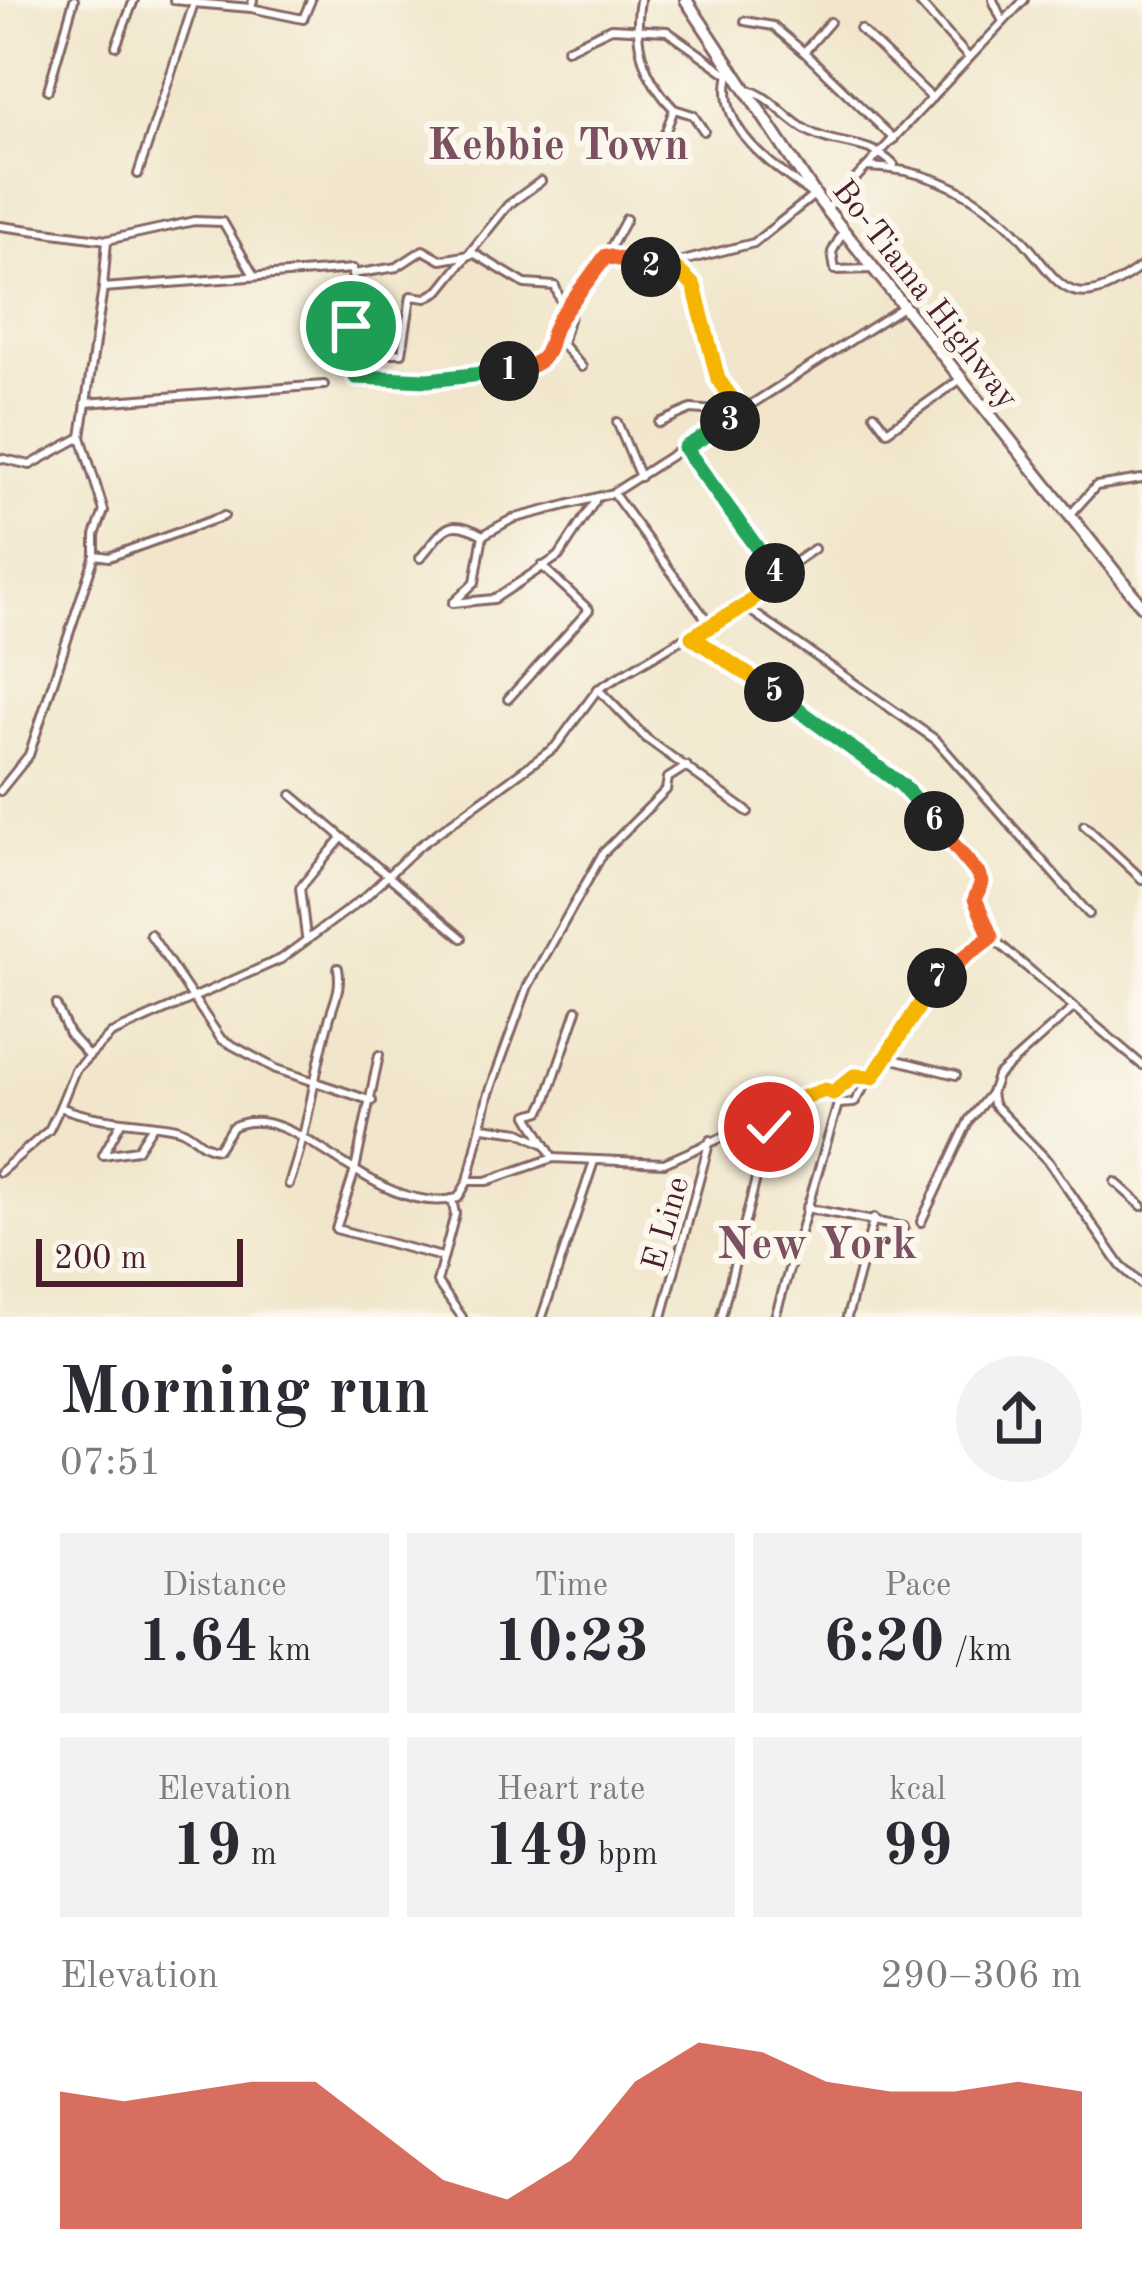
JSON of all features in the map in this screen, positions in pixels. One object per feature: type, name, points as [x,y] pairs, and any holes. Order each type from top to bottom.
[{"type":"highway","name":"Bo-Tiama Highway","points":[[690,2],[730,73],[815,196],[1142,606]]},
{"type":"street","points":[[48,90],[74,0]]},
{"type":"street","points":[[116,46],[134,0]]},
{"type":"street","points":[[174,0],[252,4],[303,19],[311,0]]},
{"type":"street","points":[[640,0],[636,29],[642,60],[674,109],[693,115],[704,131]]},
{"type":"street","points":[[917,0],[969,58]]},
{"type":"street","points":[[993,0],[1004,22]]},
{"type":"street","points":[[827,209],[1024,0]]},
{"type":"street","points":[[138,174],[194,2]]},
{"type":"street","points":[[745,21],[773,26],[893,139]]},
{"type":"street","points":[[804,52],[830,22]]},
{"type":"street","points":[[567,49],[610,28],[667,31],[730,73],[730,103],[750,145],[762,160],[815,196],[754,243],[655,268],[606,256]]},
{"type":"street","points":[[860,29],[932,98]]},
{"type":"street","points":[[742,88],[758,92],[824,139],[860,142],[881,152],[896,167]]},
{"type":"street","points":[[661,143],[674,109]]},
{"type":"street","points":[[867,167],[896,167],[941,180],[1004,221],[1054,283],[1081,293],[1121,284],[1142,266]]},
{"type":"street","points":[[356,377],[385,353],[402,353],[411,296],[426,298],[440,290],[508,205],[541,181]]},
{"type":"street","points":[[356,377],[428,380],[536,366],[550,352],[564,312],[606,256],[626,219]]},
{"type":"street","points":[[0,226],[107,240],[194,221],[223,222],[253,274]]},
{"type":"street","points":[[844,231],[832,252],[835,270],[874,269]]},
{"type":"street","points":[[0,790],[29,755],[84,603],[95,555],[94,535],[104,511],[81,437],[107,240]]},
{"type":"street","points":[[353,274],[397,267],[423,250],[441,260],[475,254],[525,284],[555,286],[564,312]]},
{"type":"street","points":[[670,263],[694,286],[718,379],[742,413]]},
{"type":"street","points":[[103,288],[353,269],[350,344],[356,377]]},
{"type":"street","points":[[574,302],[562,344],[582,367]]},
{"type":"street","points":[[483,535],[512,519],[613,493],[904,307]]},
{"type":"street","points":[[874,415],[887,431],[961,379]]},
{"type":"street","points":[[85,403],[324,385]]},
{"type":"street","points":[[659,422],[691,409],[742,413]]},
{"type":"street","points":[[617,422],[640,477]]},
{"type":"street","points":[[0,458],[30,465],[81,437]]},
{"type":"street","points":[[685,448],[776,575]]},
{"type":"street","points":[[1068,516],[1087,502],[1096,486],[1142,479]]},
{"type":"street","points":[[613,493],[709,623]]},
{"type":"street","points":[[483,535],[475,582],[453,603],[494,599],[542,566],[574,540],[597,498]]},
{"type":"street","points":[[95,555],[110,557],[224,517]]},
{"type":"street","points":[[420,557],[452,525],[462,524],[483,535]]},
{"type":"street","points":[[0,1172],[49,1130],[75,1070],[123,1026],[261,971],[345,913],[562,741],[611,676],[748,604],[776,575],[814,549]]},
{"type":"street","points":[[508,699],[589,610],[542,566]]},
{"type":"street","points":[[748,604],[936,740],[1089,914]]},
{"type":"street","points":[[692,637],[902,785],[978,874],[982,882],[975,899],[991,937],[1142,1066]]},
{"type":"street","points":[[598,688],[647,739],[748,812]]},
{"type":"street","points":[[61,1107],[120,1124],[183,1129],[205,1148],[218,1150],[240,1123],[260,1122],[305,1139],[400,1197],[428,1203],[452,1199],[468,1180],[500,1055],[528,986],[596,863],[666,790],[668,778],[687,766]]},
{"type":"street","points":[[292,795],[462,938]]},
{"type":"street","points":[[1084,825],[1142,879]]},
{"type":"street","points":[[306,937],[298,899],[301,888],[341,839]]},
{"type":"street","points":[[150,934],[221,1039],[261,1063],[372,1102]]},
{"type":"street","points":[[838,1104],[854,1103],[927,986],[991,937]]},
{"type":"street","points":[[289,1184],[305,1139],[328,1019],[340,992],[338,968]]},
{"type":"street","points":[[56,1005],[70,1034],[88,1054]]},
{"type":"street","points":[[1072,1009],[1014,1056],[994,1081],[993,1104],[1048,1162],[1121,1266],[1142,1286]]},
{"type":"street","points":[[553,1158],[528,1115],[541,1111],[546,1101],[577,1010]]},
{"type":"street","points":[[379,1055],[372,1102],[336,1229],[442,1257]]},
{"type":"street","points":[[885,1057],[956,1075]]},
{"type":"street","points":[[833,1093],[854,1076],[873,1077]]},
{"type":"street","points":[[721,1317],[769,1127],[781,1105],[825,1090],[833,1093],[838,1104],[775,1317]]},
{"type":"street","points":[[920,1222],[969,1120],[992,1093]]},
{"type":"street","points":[[120,1124],[103,1155],[137,1150],[153,1125]]},
{"type":"street","points":[[483,1127],[520,1132],[545,1146]]},
{"type":"street","points":[[468,1180],[487,1181],[553,1158],[664,1163],[744,1128],[769,1127]]},
{"type":"street","name":"E Line","points":[[662,1317],[710,1141]]},
{"type":"street","points":[[542,1317],[594,1160]]},
{"type":"street","points":[[1115,1182],[1142,1206]]},
{"type":"street","points":[[452,1199],[455,1214],[442,1257],[439,1289],[463,1317]]},
{"type":"street","points":[[806,1208],[904,1227]]},
{"type":"street","points":[[847,1317],[874,1218]]},
{"type":"district","name":"Kebbie Town","points":[[558,143]]},
{"type":"district","name":"New York","points":[[817,1242]]},
{"type":"route","points":[[351,326],[356,377],[428,380],[516,370],[536,366],[550,352],[560,316],[606,256],[655,268],[670,263],[694,286],[718,379],[742,413],[685,448],[776,575],[748,604],[692,637],[902,785],[971,862],[982,882],[975,894],[982,926],[991,937],[927,986],[873,1077],[854,1076],[833,1093],[825,1090],[781,1105],[769,1127]]}]
